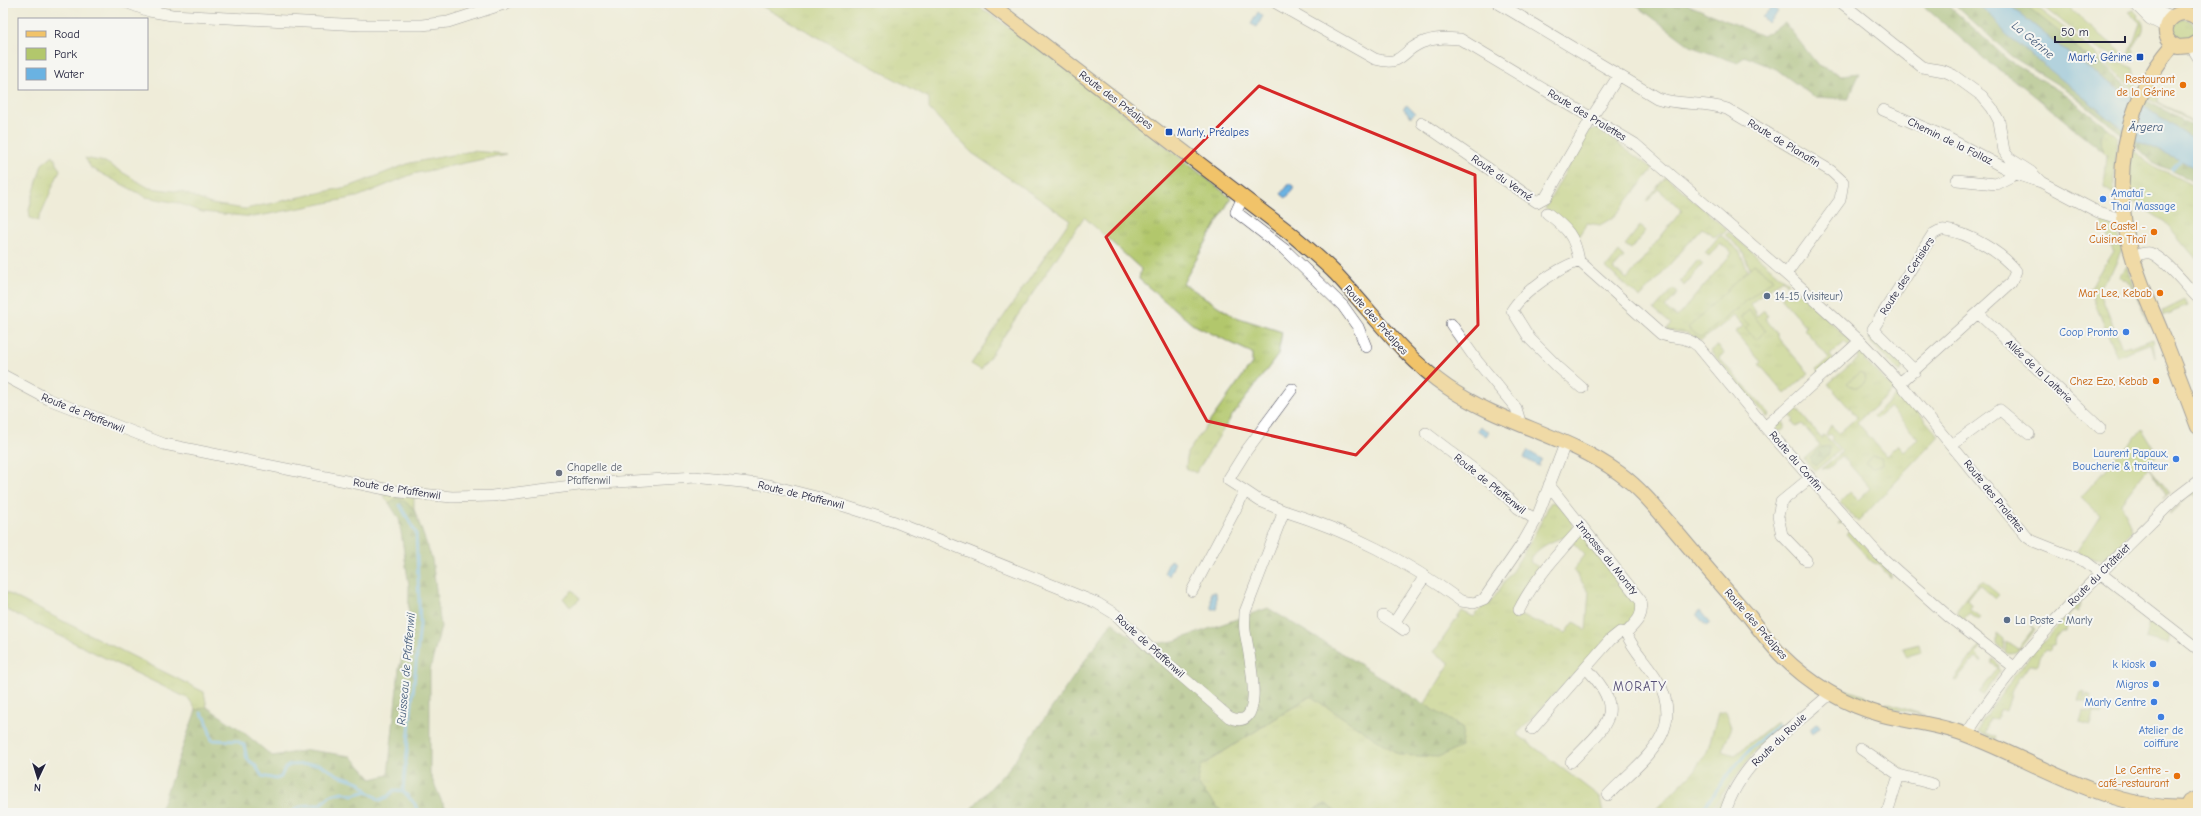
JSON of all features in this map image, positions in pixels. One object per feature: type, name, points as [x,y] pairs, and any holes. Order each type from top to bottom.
[{"type":"main road","name":"Route des Préalpes","points":[[989,3],[1290,233],[1330,269],[1417,364],[1447,388],[1480,407],[1565,444],[1620,473],[1647,499],[1780,653],[1812,682],[1829,694],[1854,706],[1882,714],[1932,724],[1966,735],[2081,787],[2131,803],[2161,810],[2187,810]]},
{"type":"main road","points":[[2196,48],[2184,48],[2173,45],[2167,37],[2169,22],[2179,13],[2197,15]]},
{"type":"main road","points":[[2173,45],[2162,57],[2144,87],[2129,124],[2124,147],[2121,184],[2125,220],[2132,257],[2198,427]]},
{"type":"main road","points":[[2187,810],[2192,800],[2198,798]]},
{"type":"street","points":[[128,3],[149,11],[172,15],[393,26],[448,22],[508,3]]},
{"type":"street","name":"Route des Pralettes","points":[[1276,3],[1374,59],[1387,63],[1400,59],[1419,44],[1438,38],[1460,39],[1635,144],[1668,170],[1860,341],[1900,383],[2027,537],[2033,541],[2083,560],[2198,648]]},
{"type":"street","name":"Route de Planafin","points":[[1498,3],[1657,98],[1671,102],[1714,105],[1727,109],[1831,171],[1843,182],[1840,200],[1786,274]]},
{"type":"street","points":[[1842,3],[1922,67],[1944,70],[1982,96],[1992,108],[1999,121],[2004,151],[2009,158],[2031,172],[2040,182]]},
{"type":"street","points":[[2135,4],[2169,22]]},
{"type":"street","points":[[1592,117],[1619,75]]},
{"type":"street","name":"Chemin de la Follaz","points":[[1883,110],[1946,137],[2016,174],[2040,182],[2098,212],[2125,220]]},
{"type":"street","name":"Route du Verné","points":[[1422,123],[1537,202],[1546,197],[1592,117]]},
{"type":"street","points":[[1957,180],[1996,184],[2016,174]]},
{"type":"street","name":"Route des Préalpes","points":[[1243,197],[1236,212],[1284,250],[1343,306],[1358,327],[1366,347]]},
{"type":"street","points":[[1547,213],[1565,227],[1576,244],[1579,261],[1565,266],[1519,300],[1512,310],[1530,339],[1582,388]]},
{"type":"street","name":"Route des Cerisiers","points":[[1900,383],[1915,370],[1979,314],[2012,283],[2016,271],[2009,262],[1969,236],[1943,229],[1933,234],[1873,329],[1915,370]]},
{"type":"street","points":[[2132,257],[2145,253],[2154,254],[2161,259],[2198,298]]},
{"type":"street","name":"Route du Confin","points":[[1579,261],[1661,334],[1668,337],[1684,338],[1698,346],[1765,427],[1878,554],[1949,617],[2014,667]]},
{"type":"street","name":"Allée de la Laiterie","points":[[1979,314],[2100,428]]},
{"type":"street","points":[[1451,324],[1477,361],[1516,408],[1522,425]]},
{"type":"street","points":[[1765,427],[1860,341]]},
{"type":"street","name":"Route de Pfaffenwil","points":[[3,375],[48,399],[164,444],[400,492],[452,498],[492,496],[587,484],[695,477],[769,485],[816,497],[895,522],[1097,604],[1115,614],[1157,655],[1234,719],[1247,716],[1252,710],[1254,692],[1244,629],[1245,612],[1284,511]]},
{"type":"street","name":"Route de Pfaffenwil","points":[[1292,389],[1246,451],[1228,480],[1260,501],[1284,511],[1335,528],[1369,543],[1425,576],[1461,601],[1474,603],[1484,599],[1524,541],[1536,520],[1565,444]]},
{"type":"street","points":[[1952,445],[2000,410],[2029,434]]},
{"type":"street","name":"Route de Pfaffenwil","points":[[1426,433],[1496,487],[1518,508],[1536,520]]},
{"type":"street","points":[[1806,560],[1782,535],[1778,516],[1781,502],[1810,478]]},
{"type":"street","name":"Route du Châtelet","points":[[1966,735],[2014,667],[2047,627],[2099,573],[2177,497],[2198,481]]},
{"type":"street","name":"Impasse du Moraty","points":[[1532,729],[1610,640],[1620,632],[1626,632],[1641,617],[1643,610],[1641,602],[1549,485]]},
{"type":"street","points":[[1192,591],[1245,491]]},
{"type":"street","points":[[1519,610],[1532,587],[1564,546],[1582,527]]},
{"type":"street","points":[[1394,623],[1425,576]]},
{"type":"street","points":[[1383,616],[1404,630]]},
{"type":"street","points":[[1608,795],[1658,744],[1665,731],[1668,714],[1664,694],[1658,681],[1629,641],[1626,632]]},
{"type":"street","points":[[1571,762],[1600,731],[1607,720],[1610,706],[1606,691],[1586,668]]},
{"type":"street","name":"Route du Roule","points":[[1725,813],[1734,791],[1758,759],[1790,727],[1829,694]]},
{"type":"street","points":[[1861,749],[1899,775],[1933,784]]},
{"type":"street","points":[[1887,813],[1899,775]]},
{"type":"highlighted area","points":[[1259,86],[1475,175],[1478,325],[1356,455],[1207,421],[1106,237]]},
{"type":"green space","points":[[756,3],[974,3],[1075,74],[1231,198],[1183,283],[1233,316],[1282,332],[1278,355],[1232,416],[1196,473],[1186,468],[1187,453],[1252,363],[1252,353],[1192,324],[1139,279],[1141,269],[1084,217],[981,370],[971,364],[1070,220],[972,153],[929,109],[929,98]]},
{"type":"green space","points":[[1633,3],[1684,3],[1763,36],[1785,23],[1818,65],[1841,75],[1860,73],[1848,99],[1814,97],[1776,69],[1744,56],[1738,63],[1692,47]]},
{"type":"green space","points":[[1920,3],[1946,3],[2008,60],[2066,95],[2108,128],[2101,135],[2102,151],[2020,84],[1989,63]]},
{"type":"green space","points":[[1953,3],[1975,3],[1991,15],[2006,34],[2053,71],[2198,170],[2198,184],[2151,161],[2136,145],[2068,91],[2011,56]]},
{"type":"green space","points":[[2007,3],[2023,3],[2074,44],[2082,54],[2102,64],[2131,90],[2152,104],[2178,117],[2198,130],[2198,143],[2075,59]]},
{"type":"green space","points":[[2023,3],[2032,3],[2096,53],[2102,64],[2075,47]]},
{"type":"green space","points":[[2039,3],[2066,3],[2074,12],[2128,58],[2140,23],[2129,12],[2134,10],[2142,21],[2143,29],[2133,49],[2135,50],[2132,62],[2096,48]]},
{"type":"green space","points":[[2151,3],[2196,3],[2170,6]]},
{"type":"green space","points":[[2184,19],[2192,22],[2195,30],[2192,38],[2184,41],[2176,38],[2173,30],[2176,22]]},
{"type":"green space","points":[[2101,55],[2133,68],[2136,84],[2134,89],[2110,68]]},
{"type":"green space","points":[[2159,92],[2158,103],[2180,113],[2198,126],[2179,114],[2146,98]]},
{"type":"green space","points":[[2108,128],[2118,136],[2114,166],[2114,194],[2104,188],[2107,156],[2102,151],[2101,134]]},
{"type":"green space","points":[[1597,129],[1653,169],[1614,217],[1600,225],[1587,223],[1578,237],[1545,208],[1589,130]]},
{"type":"green space","points":[[2131,147],[2148,163],[2198,188],[2198,261],[2165,222],[2128,198]]},
{"type":"green space","points":[[472,151],[507,154],[413,174],[357,197],[254,217],[202,212],[178,203],[146,197],[91,168],[85,158],[105,162],[149,188],[182,192],[211,204],[245,209],[351,186],[410,163]]},
{"type":"green space","points":[[53,155],[60,170],[38,221],[30,218],[29,209],[42,164]]},
{"type":"green space","points":[[1666,176],[1727,230],[1723,234],[1718,234],[1715,237],[1702,228],[1640,298],[1606,268],[1619,252],[1624,257],[1613,269],[1627,279],[1682,210],[1658,189],[1647,202],[1646,201]]},
{"type":"green space","points":[[2129,201],[2131,203],[2138,246]]},
{"type":"green space","points":[[2103,219],[2116,226],[2122,249],[2111,273],[2098,288],[2121,345],[2124,347],[2130,345],[2131,347],[2153,339],[2155,357],[2151,343],[2117,356],[2089,289],[2113,251],[2107,232],[2100,231]]},
{"type":"green space","points":[[1640,226],[1646,231],[1631,249],[1625,245]]},
{"type":"green space","points":[[1729,232],[1788,283],[1786,285],[1782,279],[1750,304],[1757,316],[1764,310],[1768,316],[1765,318],[1777,333],[1779,339],[1809,373],[1785,394],[1759,364],[1761,362],[1735,332],[1743,326],[1734,316],[1701,341],[1688,333],[1666,330],[1671,324],[1654,310],[1673,289],[1678,293],[1665,308],[1677,317],[1732,253],[1720,243],[1709,256],[1705,253],[1719,236],[1722,236],[1739,251],[1748,271],[1688,328],[1702,337],[1773,279],[1754,264],[1750,269],[1741,249],[1725,235]]},
{"type":"green space","points":[[1698,260],[1703,264],[1684,286],[1680,281]]},
{"type":"green space","points":[[1754,264],[1773,279],[1701,338],[1688,328]]},
{"type":"green space","points":[[2127,266],[2149,326],[2131,283],[2121,278],[2121,275]]},
{"type":"green space","points":[[1794,288],[1851,341],[1849,347],[1845,342],[1830,355],[1835,362],[1821,374],[1817,369],[1829,358],[1804,329],[1806,327],[1781,298]]},
{"type":"green space","points":[[2185,300],[2188,306],[2162,316],[2163,311]]},
{"type":"green space","points":[[1749,310],[1766,331],[1756,340],[1745,328],[1749,325],[1741,317]]},
{"type":"green space","points":[[1873,334],[1903,366],[1901,371],[1899,371],[1868,340]]},
{"type":"green space","points":[[1718,345],[1724,353],[1719,358],[1770,415],[1768,418],[1710,351]]},
{"type":"green space","points":[[1862,351],[1868,355],[1864,360],[1890,386],[1895,381],[1897,387],[1857,422],[1886,456],[1898,444],[1904,451],[1918,439],[1890,407],[1876,419],[1873,416],[1900,392],[1939,436],[1858,522],[1840,502],[1850,492],[1858,500],[1870,488],[1842,456],[1829,468],[1821,469],[1842,452],[1831,439],[1833,437],[1830,434],[1828,436],[1826,434],[1831,425],[1839,433],[1857,417],[1828,384],[1858,358],[1856,352]]},
{"type":"green space","points":[[1860,372],[1864,375],[1865,382],[1857,388],[1853,388],[1847,383]]},
{"type":"green space","points":[[1792,407],[1797,409],[1822,439],[1824,435],[1839,451],[1815,471],[1804,459],[1820,445],[1802,424],[1796,427],[1792,422],[1794,420],[1790,415],[1787,417],[1787,413]]},
{"type":"green space","points":[[1778,421],[1782,421],[1785,426],[1782,431],[1778,431],[1775,428],[1775,424]]},
{"type":"green space","points":[[2142,429],[2158,455],[2121,503],[2133,530],[2105,558],[2098,560],[2091,558],[2077,551],[2100,515],[2081,497]]},
{"type":"green space","points":[[1821,447],[1830,447],[1829,454],[1816,465],[1811,462],[1810,457]]},
{"type":"green space","points":[[1873,456],[1881,458],[1882,465],[1873,468],[1865,463]]},
{"type":"green space","points":[[2148,467],[2169,493],[2164,498],[2166,494]]},
{"type":"green space","points":[[2198,487],[2198,499],[2194,494],[2188,496],[2170,514],[2169,513]]},
{"type":"green space","points":[[380,491],[414,497],[414,509],[399,497],[389,503]]},
{"type":"green space","points":[[399,497],[414,509],[432,559],[441,627],[430,670],[430,774],[442,802],[450,813],[159,813],[196,710],[207,707],[241,730],[272,756],[309,750],[351,756],[372,779],[388,775],[399,668],[408,634],[409,586],[399,519],[389,503]]},
{"type":"green space","points":[[1553,502],[1567,514],[1572,522],[1574,531],[1568,537],[1546,545],[1532,557],[1530,562],[1542,569],[1511,612],[1566,633],[1574,622],[1586,630],[1589,592],[1573,570],[1585,555],[1572,542],[1582,534],[1638,605],[1636,613],[1631,620],[1621,628],[1617,629],[1517,734],[1600,797],[1603,813],[1337,813],[1326,804],[1306,813],[1223,813],[1197,784],[1201,766],[1311,696],[1400,755],[1463,728],[1424,705],[1450,663],[1434,652],[1462,611],[1474,617],[1483,606],[1490,603],[1523,554],[1550,503]]},
{"type":"green space","points":[[1840,521],[1843,522],[1891,573],[1891,578],[1879,565],[1872,562],[1846,534],[1849,530],[1843,523],[1838,524]]},
{"type":"green space","points":[[1979,582],[1984,582],[1999,595],[1995,599],[1979,585],[1967,600],[1973,605],[1969,609],[1980,617],[1978,620],[1969,613],[1964,619],[1985,637],[1957,615],[1957,610]]},
{"type":"green space","points":[[573,590],[580,599],[570,607],[563,598]]},
{"type":"green space","points":[[3,591],[204,692],[207,707],[196,710],[189,699],[3,608]]},
{"type":"green space","points":[[2081,601],[2078,612],[2074,610],[2069,614],[2065,631],[2061,631],[2055,638],[2053,645],[2050,645],[2049,651],[2045,650],[2039,658],[2037,665],[2029,665],[2012,690],[2006,712],[2000,710],[1997,719],[1990,717],[1985,733],[1996,737],[1995,740],[1978,732],[1980,723],[2032,653]]},
{"type":"green space","points":[[1268,608],[1463,728],[1461,747],[1438,757],[1400,755],[1310,696],[1201,766],[1197,784],[1223,813],[967,813],[1011,766],[1112,622],[1142,646],[1174,641]]},
{"type":"green space","points":[[2150,620],[2170,635],[2168,644],[2145,638]]},
{"type":"green space","points":[[2030,626],[2035,630],[2019,650],[2010,653],[2005,652],[2006,641],[2018,649],[2033,630]]},
{"type":"green space","points":[[1997,633],[2004,639],[2003,650],[1997,645]]},
{"type":"green space","points":[[1919,644],[1921,652],[1906,656],[1903,648]]},
{"type":"green space","points":[[1979,646],[1981,647],[1976,654],[1982,661],[1981,662],[1975,658],[1956,681],[1954,680]]},
{"type":"green space","points":[[1993,659],[1998,664],[2000,671],[1983,696],[1979,693],[1998,668],[1991,663]]},
{"type":"green space","points":[[1833,685],[1879,701],[1873,704],[1841,691]]},
{"type":"green space","points":[[2081,691],[2085,692],[2084,697],[2086,698],[2087,694],[2092,696],[2090,701],[2087,702],[2078,700]]},
{"type":"green space","points":[[1886,703],[1924,715],[1890,709],[1887,707]]},
{"type":"green space","points":[[2095,703],[2104,706],[2102,716],[2092,713]]},
{"type":"green space","points":[[1726,711],[1732,727],[1722,751],[1735,755],[1775,723],[1778,723],[1779,727],[1759,746],[1708,813],[1652,813],[1693,772],[1707,752],[1718,713]]},
{"type":"green space","points":[[2083,711],[2094,714],[2091,726],[2080,723]]},
{"type":"green space","points":[[1728,793],[1721,813],[1712,813],[1719,801]]},
{"type":"green space","points":[[1326,804],[1337,813],[1306,813]]},
{"type":"water","name":"Ärgera","points":[[1975,3],[2007,3],[2075,59],[2198,143],[2198,170],[2180,160],[2137,141],[2006,34],[1991,15]]},
{"type":"water","points":[[1773,6],[1778,12],[1768,23],[1762,17]]},
{"type":"water","points":[[1258,12],[1263,16],[1257,27],[1251,24]]},
{"type":"water","points":[[1407,105],[1415,113],[1411,117],[1403,108]]},
{"type":"water","points":[[1290,183],[1295,187],[1286,198],[1281,194]]},
{"type":"water","points":[[1480,426],[1489,432],[1486,436],[1477,430]]},
{"type":"water","points":[[1528,451],[1542,459],[1538,466],[1524,458]]},
{"type":"water","points":[[1170,560],[1175,562],[1169,576],[1164,573]]},
{"type":"water","points":[[1211,592],[1216,592],[1217,609],[1211,609]]},
{"type":"water","points":[[1700,611],[1710,623],[1706,626],[1696,614]]},
{"type":"water","points":[[1816,724],[1820,726],[1820,728],[1811,733],[1810,729]]},
{"type":"waterway","points":[[2171,170],[2182,158]]},
{"type":"waterway","name":"Ruisseau de Pfaffenwil","points":[[400,505],[416,533],[420,624],[403,791]]},
{"type":"waterway","points":[[201,713],[206,719],[212,740],[237,741],[244,745],[247,759],[255,765],[262,776],[276,779],[281,777],[285,768],[290,765],[319,764],[338,775],[359,782],[367,791]]},
{"type":"waterway","points":[[1700,813],[1735,766],[1755,744],[1778,725]]},
{"type":"waterway","points":[[292,813],[301,807],[308,805],[320,805],[331,795],[342,792],[353,795],[367,791],[380,800],[387,797],[394,790],[403,791],[415,804],[418,813]]},
{"type":"place","name":"Marly, Gérine","points":[[2140,57]]},
{"type":"place","name":"Restaurant de la Gérine","points":[[2183,85]]},
{"type":"place","name":"Marly, Préalpes","points":[[1169,132]]},
{"type":"place","name":"Amataï - Thai Massage","points":[[2103,199]]},
{"type":"place","name":"Le Castel - Cuisine Thaï","points":[[2154,232]]},
{"type":"place","name":"Mar Lee, Kebab","points":[[2160,293]]},
{"type":"place","name":"14-15 (visiteur)","points":[[1767,296]]},
{"type":"place","name":"Coop Pronto","points":[[2126,332]]},
{"type":"place","name":"Chez Ezo, Kebab","points":[[2156,381]]},
{"type":"place","name":"Laurent Papaux, Boucherie & traiteur","points":[[2176,459]]},
{"type":"place","name":"Chapelle de Pfaffenwil","points":[[559,473]]},
{"type":"place","name":"La Poste - Marly","points":[[2007,620]]},
{"type":"place","name":"k kiosk","points":[[2153,664]]},
{"type":"place","name":"Migros","points":[[2156,684]]},
{"type":"place","name":"Marly Centre","points":[[2154,702]]},
{"type":"place","name":"Atelier de coiffure","points":[[2161,717]]},
{"type":"place","name":"Le Centre - café-restaurant","points":[[2177,776]]},
{"type":"district","name":"MORATY","points":[[1640,686]]},
{"type":"water label","name":"La Gérine","points":[[2033,40]]}]
